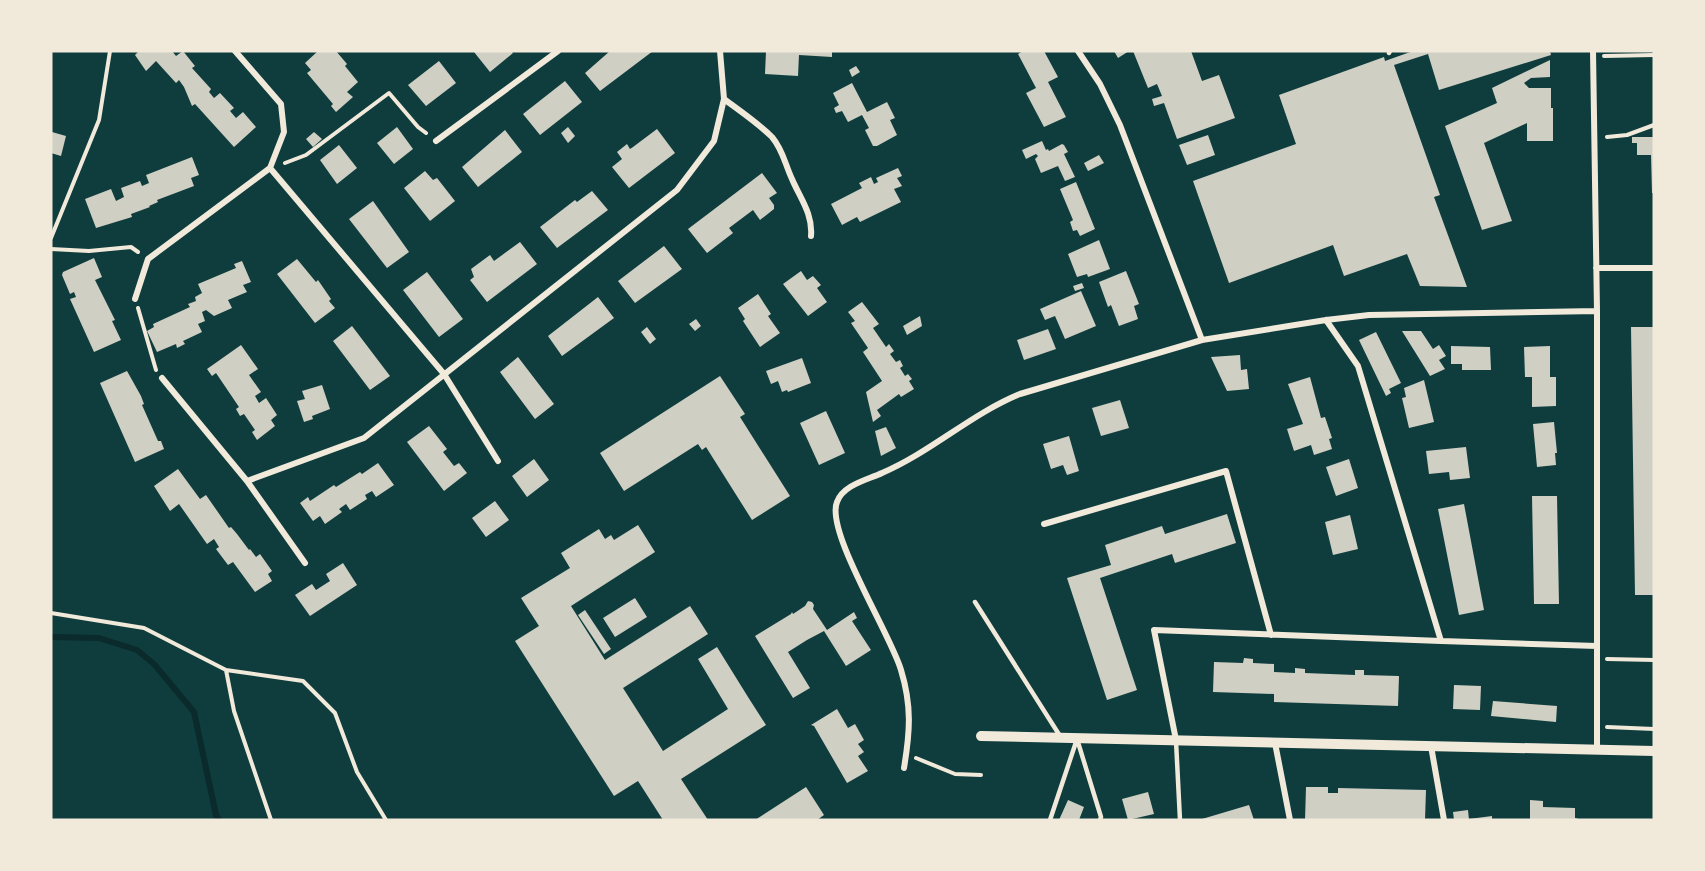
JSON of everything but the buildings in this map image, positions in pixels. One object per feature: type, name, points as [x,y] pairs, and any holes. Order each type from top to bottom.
[{"type":"street","points":[[135,299],[148,259],[270,168],[284,132],[281,104],[235,51]]},
{"type":"street","points":[[436,141],[558,51]]},
{"type":"street","points":[[247,481],[364,438],[677,190],[714,141],[724,99],[720,51]]},
{"type":"street","points":[[1078,51],[1100,84],[1120,124],[1203,340]]},
{"type":"street","points":[[1593,53],[1597,311],[1598,750]]},
{"type":"street","points":[[724,99],[771,137],[782,152],[791,178],[808,211],[812,225],[811,236]]},
{"type":"street","points":[[270,168],[444,375],[498,461]]},
{"type":"street","points":[[1596,268],[1654,268]]},
{"type":"street","points":[[904,768],[910,729],[909,701],[901,668],[843,542],[835,511],[837,500],[848,488],[889,470],[921,452],[1000,402],[1020,394],[1203,340],[1369,315],[1597,311]]},
{"type":"street","points":[[1326,320],[1358,366],[1441,642]]},
{"type":"street","points":[[162,378],[247,481],[305,563]]},
{"type":"street","points":[[1044,524],[1226,471],[1271,634]]},
{"type":"street","points":[[1176,741],[1154,630],[1597,646]]},
{"type":"street","points":[[981,736],[1654,751]]},
{"type":"street","points":[[1275,743],[1290,820]]},
{"type":"street","points":[[1431,746],[1444,820]]},
{"type":"lane","points":[[975,602],[1062,738]]},
{"type":"lane","points":[[1050,820],[1077,739]]},
{"type":"lane","points":[[1077,739],[1100,820]]},
{"type":"lane","points":[[1176,741],[1180,820]]},
{"type":"path","points":[[51,238],[99,120],[110,51]]},
{"type":"path","points":[[1593,53],[1654,56]]},
{"type":"path","points":[[270,168],[306,155],[388,93],[417,127],[436,141]]},
{"type":"path","points":[[1594,139],[1627,135],[1654,125]]},
{"type":"path","points":[[51,249],[89,251],[131,247],[148,259]]},
{"type":"path","points":[[135,299],[157,375],[162,378]]},
{"type":"path","points":[[51,613],[144,628],[226,670],[303,681],[335,713],[357,772],[386,820]]},
{"type":"path","points":[[1597,659],[1654,660]]},
{"type":"path","points":[[226,670],[234,711],[271,820]]},
{"type":"path","points":[[1598,726],[1654,729]]},
{"type":"path","points":[[907,754],[955,774],[981,774]]},
{"type":"waterway","points":[[51,637],[99,638],[137,650],[154,664],[194,712],[219,820]]}]
